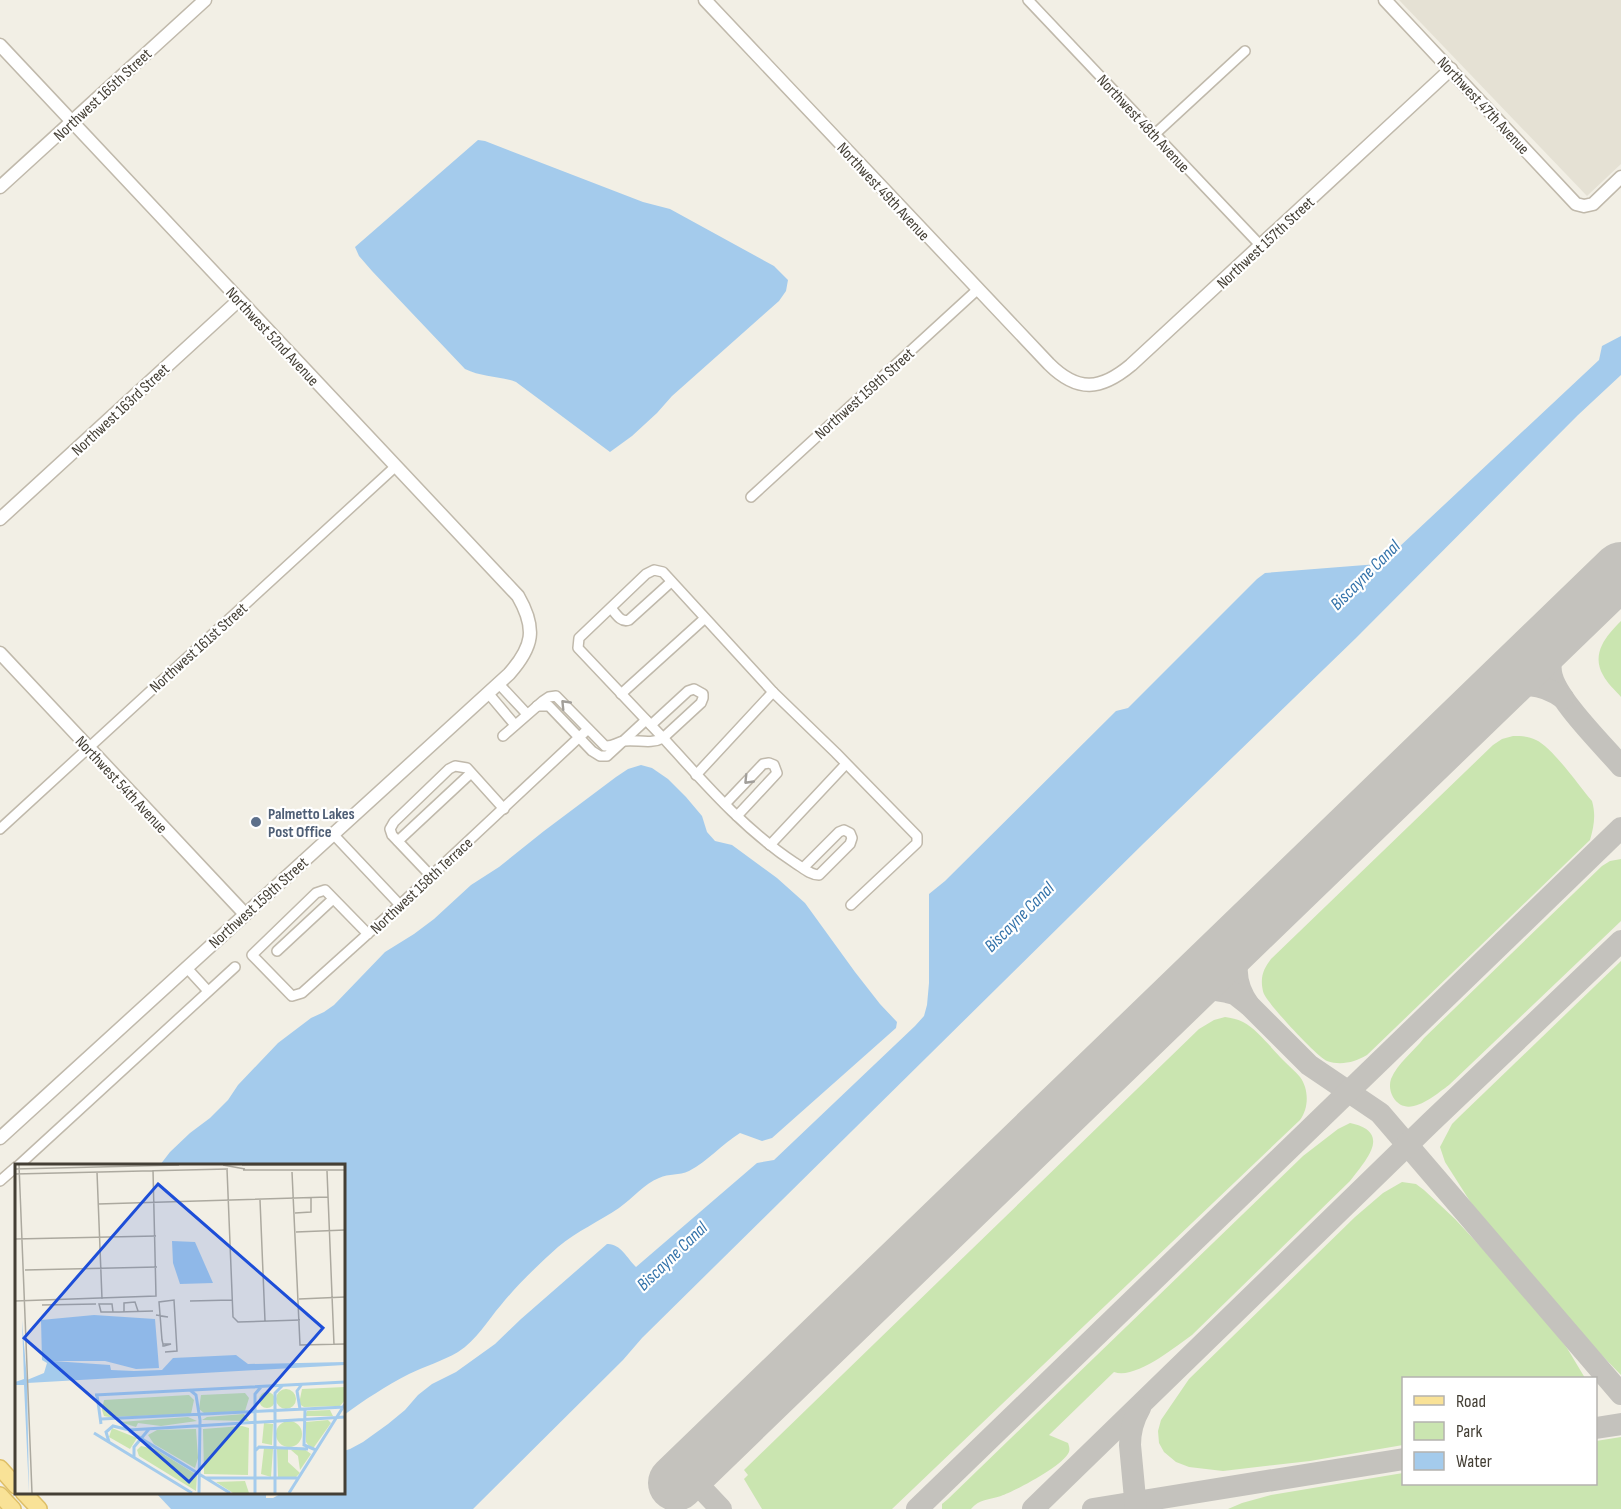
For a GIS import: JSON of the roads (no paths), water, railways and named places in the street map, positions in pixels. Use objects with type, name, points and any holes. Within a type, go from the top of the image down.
[{"type":"main road","points":[[0,1468],[15,1485]]},
{"type":"main road","points":[[25,1494],[39,1509]]},
{"type":"main road","points":[[0,1495],[14,1509]]},
{"type":"street","name":"Northwest 165th Street","points":[[0,187],[205,0]]},
{"type":"street","name":"Northwest 49th Avenue","points":[[705,0],[977,290],[1066,379]]},
{"type":"street","name":"Northwest 48th Avenue","points":[[1028,0],[1261,246]]},
{"type":"street","name":"Northwest 47th Avenue","points":[[1385,0],[1576,204],[1584,207],[1593,204],[1621,177]]},
{"type":"street","name":"Northwest 52nd Avenue","points":[[0,45],[518,596],[530,622],[530,634]]},
{"type":"street","points":[[1155,135],[1245,51]]},
{"type":"street","name":"Northwest 157th Street","points":[[1066,379],[1094,385],[1118,376],[1451,69]]},
{"type":"street","name":"Northwest 159th Street","points":[[751,497],[977,290]]},
{"type":"street","name":"Northwest 163rd Street","points":[[0,519],[239,300]]},
{"type":"street","name":"Northwest 161st Street","points":[[0,829],[396,466]]},
{"type":"street","points":[[803,868],[839,832],[844,830],[850,833],[852,838],[850,843],[819,875],[814,875],[803,868],[770,845],[737,816],[578,648],[579,638],[646,574],[654,570],[663,572],[773,692],[917,836],[917,843],[851,905]]},
{"type":"street","points":[[611,608],[622,621],[626,622],[671,582]]},
{"type":"street","points":[[621,694],[704,619]]},
{"type":"street","name":"Northwest 159th Street","points":[[0,1138],[488,693],[521,660],[528,647],[530,634]]},
{"type":"street","name":"Northwest 54th Avenue","points":[[0,653],[245,914]]},
{"type":"street","points":[[498,683],[527,714]]},
{"type":"street","points":[[503,736],[515,724],[537,706],[549,697],[558,697],[605,746],[610,747],[624,741],[657,741],[700,703],[703,694],[694,689],[688,691],[624,741],[607,756],[600,756],[592,751],[549,706],[537,706]]},
{"type":"street","points":[[696,775],[773,692]]},
{"type":"street","points":[[488,693],[515,724]]},
{"type":"street","name":"Northwest 158th Terrace","points":[[333,899],[325,890],[316,893],[252,955],[292,996],[302,993],[368,934],[588,729]]},
{"type":"street","points":[[725,804],[763,764],[774,765],[777,773],[737,816]]},
{"type":"street","points":[[770,845],[846,764]]},
{"type":"street","points":[[431,876],[392,835],[390,829],[449,769],[455,766],[466,768],[504,809]]},
{"type":"street","points":[[398,841],[471,773]]},
{"type":"street","points":[[333,834],[400,905]]},
{"type":"street","points":[[277,951],[333,899],[368,934]]},
{"type":"street","points":[[186,967],[208,991]]},
{"type":"street","name":"Northwest 159th Street","points":[[19,1164],[235,968]]},
{"type":"street","name":"Northwest 159th Street","points":[[0,1181],[15,1168]]},
{"type":"water","points":[[478,140],[643,202],[670,209],[774,266],[788,280],[786,291],[779,301],[672,396],[632,436],[610,452],[516,382],[477,374],[465,369],[372,271],[359,256],[355,247]]},
{"type":"water","name":"Biscayne Canal","points":[[1621,336],[1621,375],[642,1338],[623,1360],[473,1509],[171,1509],[157,1494],[266,1494],[266,1498],[273,1498],[280,1494],[345,1494],[345,1451],[363,1442],[388,1424],[432,1384],[456,1372],[495,1344],[607,1244],[620,1248],[636,1267],[757,1163],[774,1160],[924,1016],[929,983],[929,894],[945,881],[1116,711],[1128,708],[1257,579],[1265,573],[1378,564],[1398,548],[1599,360],[1602,346]]},
{"type":"water","points":[[641,765],[652,768],[668,779],[702,816],[707,832],[715,841],[732,845],[777,878],[805,903],[855,972],[897,1022],[896,1028],[772,1138],[762,1141],[740,1133],[689,1171],[663,1176],[648,1184],[619,1208],[558,1247],[514,1290],[465,1347],[375,1393],[345,1414],[345,1164],[161,1164],[170,1152],[228,1100],[238,1085],[278,1043],[311,1018],[334,1005],[385,952],[434,919],[471,885],[499,867],[628,769]]},
{"type":"place","name":"Palmetto Lakes Post Office","points":[[256,822]]}]
